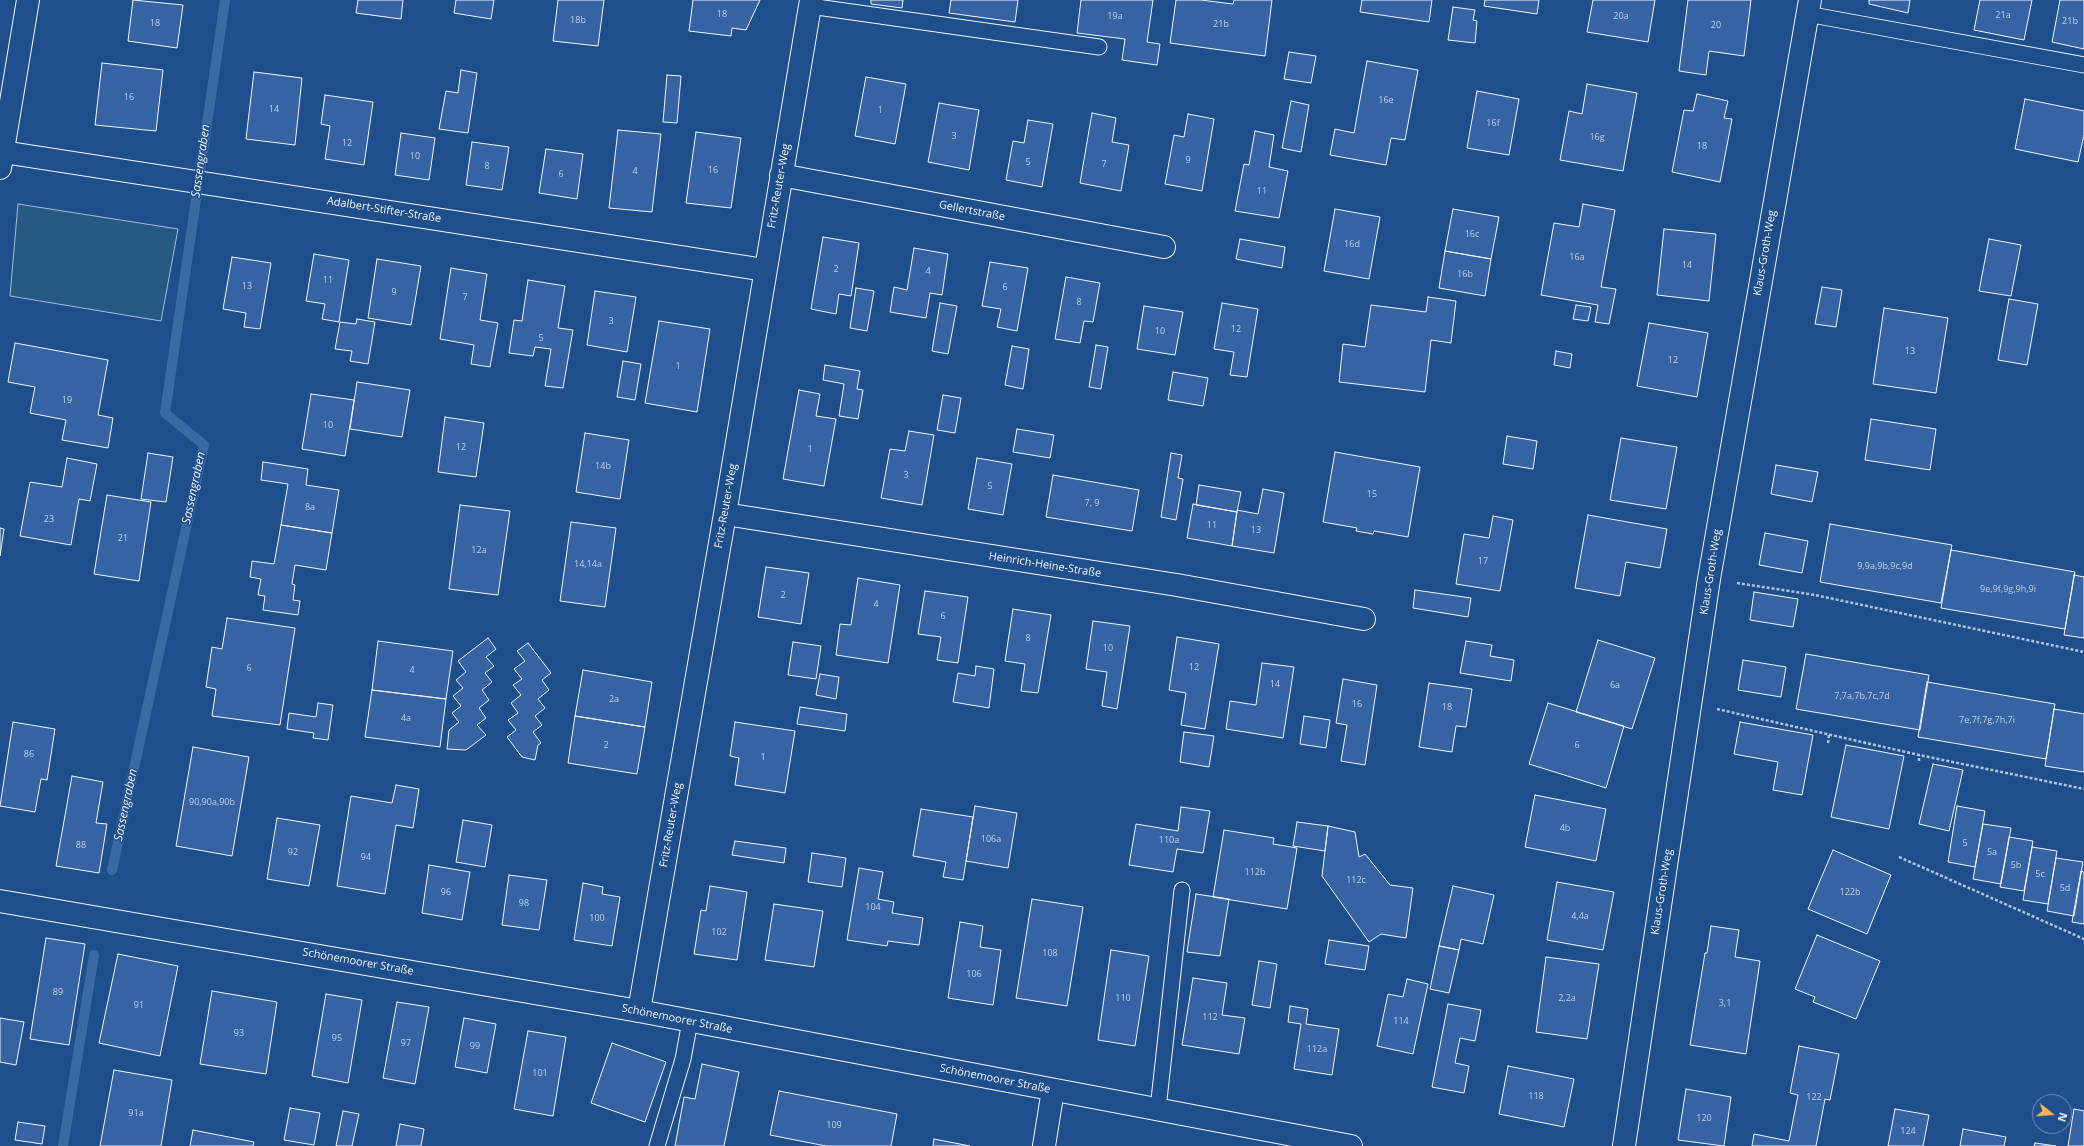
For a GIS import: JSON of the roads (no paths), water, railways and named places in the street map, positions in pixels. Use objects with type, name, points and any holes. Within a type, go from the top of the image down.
[{"type":"street","name":"Adalbert-Stifter-Straße","points":[[28,0],[1,160],[173,177],[765,270]]},
{"type":"street","name":"Fritz-Reuter-Weg","points":[[639,1011],[811,3]]},
{"type":"street","name":"Klaus-Groth-Weg","points":[[1624,1146],[1710,579],[1809,7]]},
{"type":"street","name":"Gellertstraße","points":[[781,175],[1164,247]]},
{"type":"street","name":"Heinrich-Heine-Straße","points":[[725,514],[1169,584],[1364,619]]},
{"type":"street","name":"Schönemoorer Straße","points":[[0,902],[639,1011],[1351,1146]]},
{"type":"street","points":[[1044,1146],[1053,1090]]},
{"type":"lane","points":[[811,3],[1098,47]]},
{"type":"lane","points":[[1809,7],[2084,65]]},
{"type":"lane","points":[[1158,1109],[1182,890]]},
{"type":"lane","points":[[657,1146],[683,1059],[690,1021]]},
{"type":"waterway","name":"Sassengraben","points":[[112,870],[204,445],[165,413],[225,0]]},
{"type":"waterway","name":"Sassengraben","points":[[63,1146],[94,955]]}]
